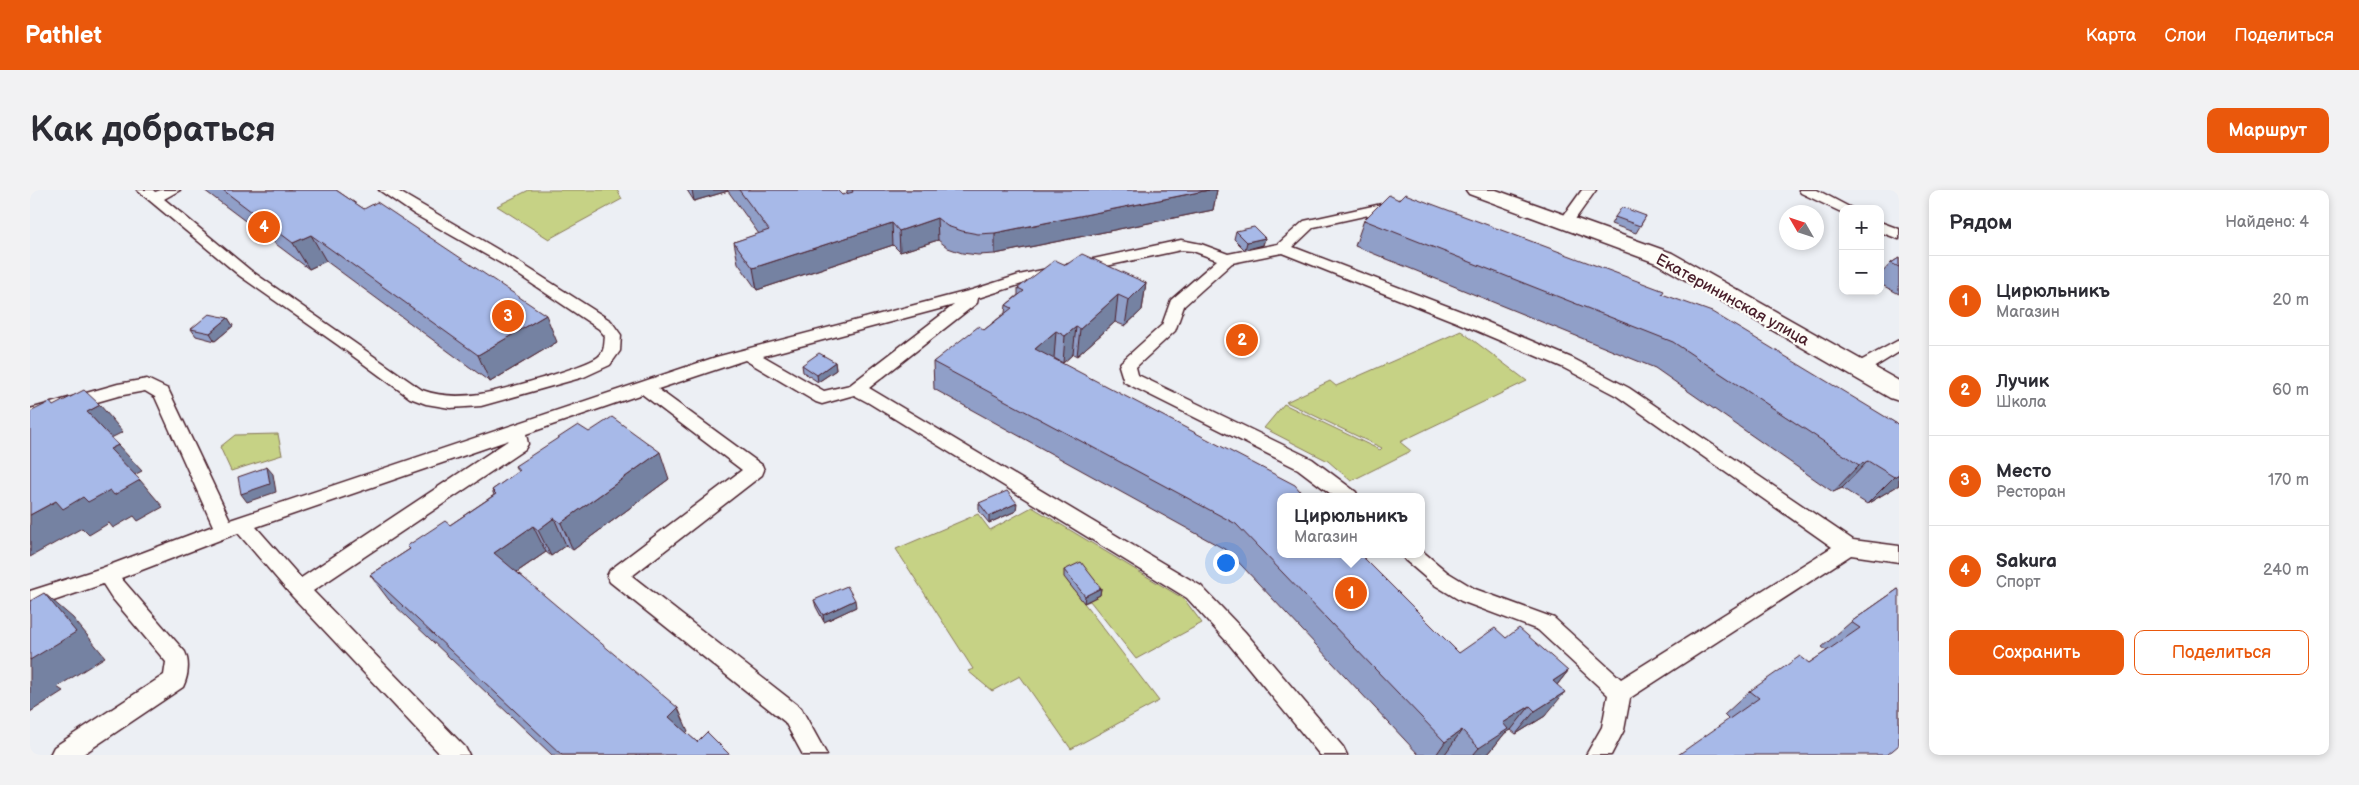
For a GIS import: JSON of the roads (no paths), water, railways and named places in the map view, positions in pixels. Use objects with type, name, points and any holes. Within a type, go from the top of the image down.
[{"type":"street","name":"Екатерининская улица","points":[[1476,190],[1664,258],[1899,392]]},
{"type":"lane","points":[[149,194],[173,190]]},
{"type":"lane","points":[[149,194],[245,273],[344,341],[416,394],[432,400],[450,402],[481,400],[526,388],[578,373],[604,361],[612,351],[613,335],[605,325],[509,262],[386,190]]},
{"type":"lane","points":[[1566,222],[1589,190]]},
{"type":"lane","points":[[1806,190],[1839,206]]},
{"type":"lane","points":[[1343,493],[1305,464],[1130,378],[1127,366],[1169,327],[1177,304],[1227,259],[1283,248],[1309,224],[1386,207],[1420,204]]},
{"type":"lane","points":[[1884,228],[1899,236]]},
{"type":"lane","points":[[30,600],[108,574],[233,527],[722,361],[978,293],[1020,280],[1181,245],[1196,247],[1227,259]]},
{"type":"lane","points":[[1283,248],[1471,322],[1568,364],[1624,392],[1848,547],[1899,554]]},
{"type":"lane","points":[[749,355],[822,398],[856,389],[978,293]]},
{"type":"lane","points":[[1859,369],[1899,345]]},
{"type":"lane","points":[[30,415],[118,390],[147,385],[162,393],[233,527],[299,590],[457,755]]},
{"type":"lane","points":[[644,387],[755,470],[617,576],[793,715],[816,755]]},
{"type":"lane","points":[[856,389],[1194,592],[1237,638],[1335,755]]},
{"type":"lane","points":[[299,590],[519,444],[516,431]]},
{"type":"lane","points":[[1598,755],[1613,730],[1620,692],[1848,547]]},
{"type":"lane","points":[[1417,558],[1440,578],[1468,595],[1546,624],[1620,692]]},
{"type":"lane","points":[[62,755],[175,680],[177,659],[119,592],[108,574]]},
{"type":"place","name":"Sakura","points":[[264,227]]},
{"type":"place","name":"Место","points":[[508,316]]},
{"type":"place","name":"Лучик","points":[[1242,340]]},
{"type":"place","name":"Цирюльникъ","points":[[1351,593]]}]
